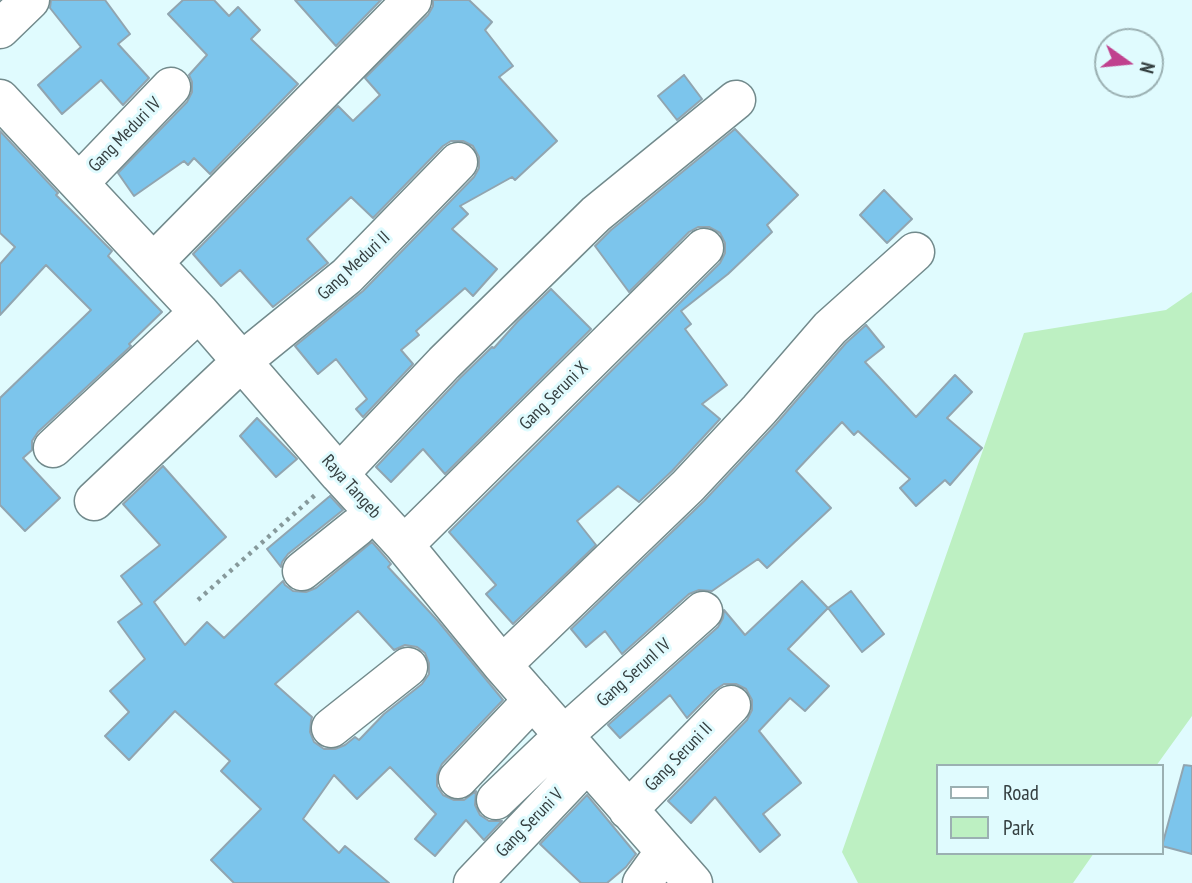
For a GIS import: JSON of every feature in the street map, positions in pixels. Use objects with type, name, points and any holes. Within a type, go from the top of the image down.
[{"type":"street","points":[[0,29],[30,0]]},
{"type":"street","points":[[153,263],[412,0]]},
{"type":"street","name":"Gang Meduri IV","points":[[79,183],[171,87]]},
{"type":"street","name":"Raya Tangeb","points":[[0,99],[199,312],[404,545],[533,701],[693,883]]},
{"type":"street","points":[[339,474],[444,363],[596,214],[736,100]]},
{"type":"street","name":"Gang Meduri II","points":[[94,501],[241,362],[347,276],[458,162]]},
{"type":"street","name":"Gang Seruni X","points":[[404,545],[704,247]]},
{"type":"street","points":[[502,664],[688,486],[830,328],[915,253]]},
{"type":"street","points":[[53,449],[199,312]]},
{"type":"street","points":[[302,570],[356,527]]},
{"type":"street","name":"Gang SerunI IV","points":[[575,749],[703,611]]},
{"type":"street","points":[[331,728],[408,667]]},
{"type":"street","points":[[458,779],[533,701]]},
{"type":"street","name":"Gang Seruni II","points":[[628,810],[731,705]]},
{"type":"street","points":[[496,800],[575,749]]},
{"type":"street","name":"Gang Seruni V","points":[[473,883],[575,749]]},
{"type":"street","points":[[642,883],[665,851]]},
{"type":"path","points":[[198,600],[339,474]]},
{"type":"green space","points":[[1192,292],[1192,716],[1157,764],[936,764],[936,855],[1093,855],[1073,883],[858,883],[842,852],[1024,333],[1166,310]]},
{"type":"building","points":[[51,0],[105,0],[130,34],[118,44],[149,78],[123,105],[101,80],[62,114],[38,85],[81,47],[50,8]]},
{"type":"building","points":[[183,0],[214,0],[229,16],[238,7],[260,30],[251,39],[298,84],[210,174],[194,158],[188,165],[184,161],[134,196],[118,173],[187,102],[192,92],[189,75],[207,55],[168,14]]},
{"type":"building","points":[[295,0],[381,0],[336,46]]},
{"type":"building","points":[[433,0],[469,0],[492,22],[485,30],[513,66],[499,77],[557,141],[515,180],[512,177],[460,206],[468,214],[452,229],[497,269],[473,296],[465,288],[416,331],[419,335],[401,350],[413,364],[363,417],[356,409],[367,399],[336,359],[318,374],[295,346],[363,291],[474,177],[479,168],[479,157],[473,146],[463,141],[451,141],[443,146],[373,218],[351,197],[307,239],[328,263],[273,307],[240,270],[221,286],[193,254],[338,106],[353,121],[380,95],[365,78],[428,15]]},
{"type":"building","points":[[684,75],[702,99],[677,120],[658,96]]},
{"type":"building","points":[[735,129],[798,195],[767,225],[772,232],[728,274],[681,311],[691,324],[685,329],[727,385],[702,404],[720,419],[639,502],[618,486],[577,521],[596,545],[513,624],[486,594],[496,585],[449,532],[720,263],[725,253],[725,243],[720,233],[709,227],[698,227],[689,232],[629,292],[595,246]]},
{"type":"building","points":[[0,131],[58,193],[56,195],[112,251],[108,256],[162,312],[129,344],[131,346],[38,432],[32,441],[32,450],[23,458],[60,498],[25,531],[0,505],[0,398],[91,310],[46,265],[0,315],[0,264],[15,247],[0,233]]},
{"type":"building","points":[[884,190],[912,219],[887,243],[860,215]]},
{"type":"building","points":[[551,289],[591,329],[445,474],[423,449],[391,482],[376,467],[460,378],[494,348]]},
{"type":"building","points":[[866,325],[884,347],[865,362],[916,417],[955,375],[972,392],[947,418],[982,448],[950,485],[945,480],[916,506],[900,488],[910,479],[858,431],[854,435],[842,422],[796,471],[831,508],[767,568],[758,559],[712,591],[699,590],[689,594],[622,654],[605,631],[586,647],[571,629],[704,501],[846,343]]},
{"type":"building","points":[[257,418],[297,459],[276,477],[240,436]]},
{"type":"building","points":[[163,466],[226,537],[154,602],[185,645],[207,622],[224,638],[283,581],[293,591],[306,592],[316,588],[372,542],[391,564],[388,567],[438,621],[503,700],[442,764],[437,775],[437,786],[443,795],[454,800],[464,800],[476,791],[475,805],[480,815],[489,821],[502,821],[484,840],[466,820],[435,856],[415,839],[436,814],[390,767],[357,799],[334,775],[303,819],[339,853],[345,846],[389,883],[234,883],[211,860],[261,809],[221,771],[230,761],[175,711],[129,760],[105,736],[129,712],[110,691],[145,659],[118,622],[142,604],[121,576],[160,545],[123,504]],"holes":[[[358,611],[394,650],[405,645],[417,647],[425,653],[429,674],[422,684],[384,714],[359,740],[355,737],[335,749],[324,749],[314,742],[310,732],[312,717],[275,684]]]},
{"type":"building","points":[[330,496],[343,510],[288,554],[281,567],[267,549]]},
{"type":"building","points":[[802,581],[828,608],[788,649],[829,686],[805,711],[790,698],[759,731],[801,783],[763,814],[780,835],[760,852],[715,797],[691,823],[668,801],[747,720],[752,710],[752,700],[746,689],[736,684],[724,684],[687,718],[670,695],[620,738],[608,725],[718,627],[724,610],[745,635]]},
{"type":"building","points":[[851,591],[884,634],[862,652],[828,608]]},
{"type":"building","points":[[1184,765],[1192,766],[1192,854],[1164,847]]},
{"type":"building","points":[[587,795],[636,854],[626,867],[607,883],[581,883],[540,844]]}]
